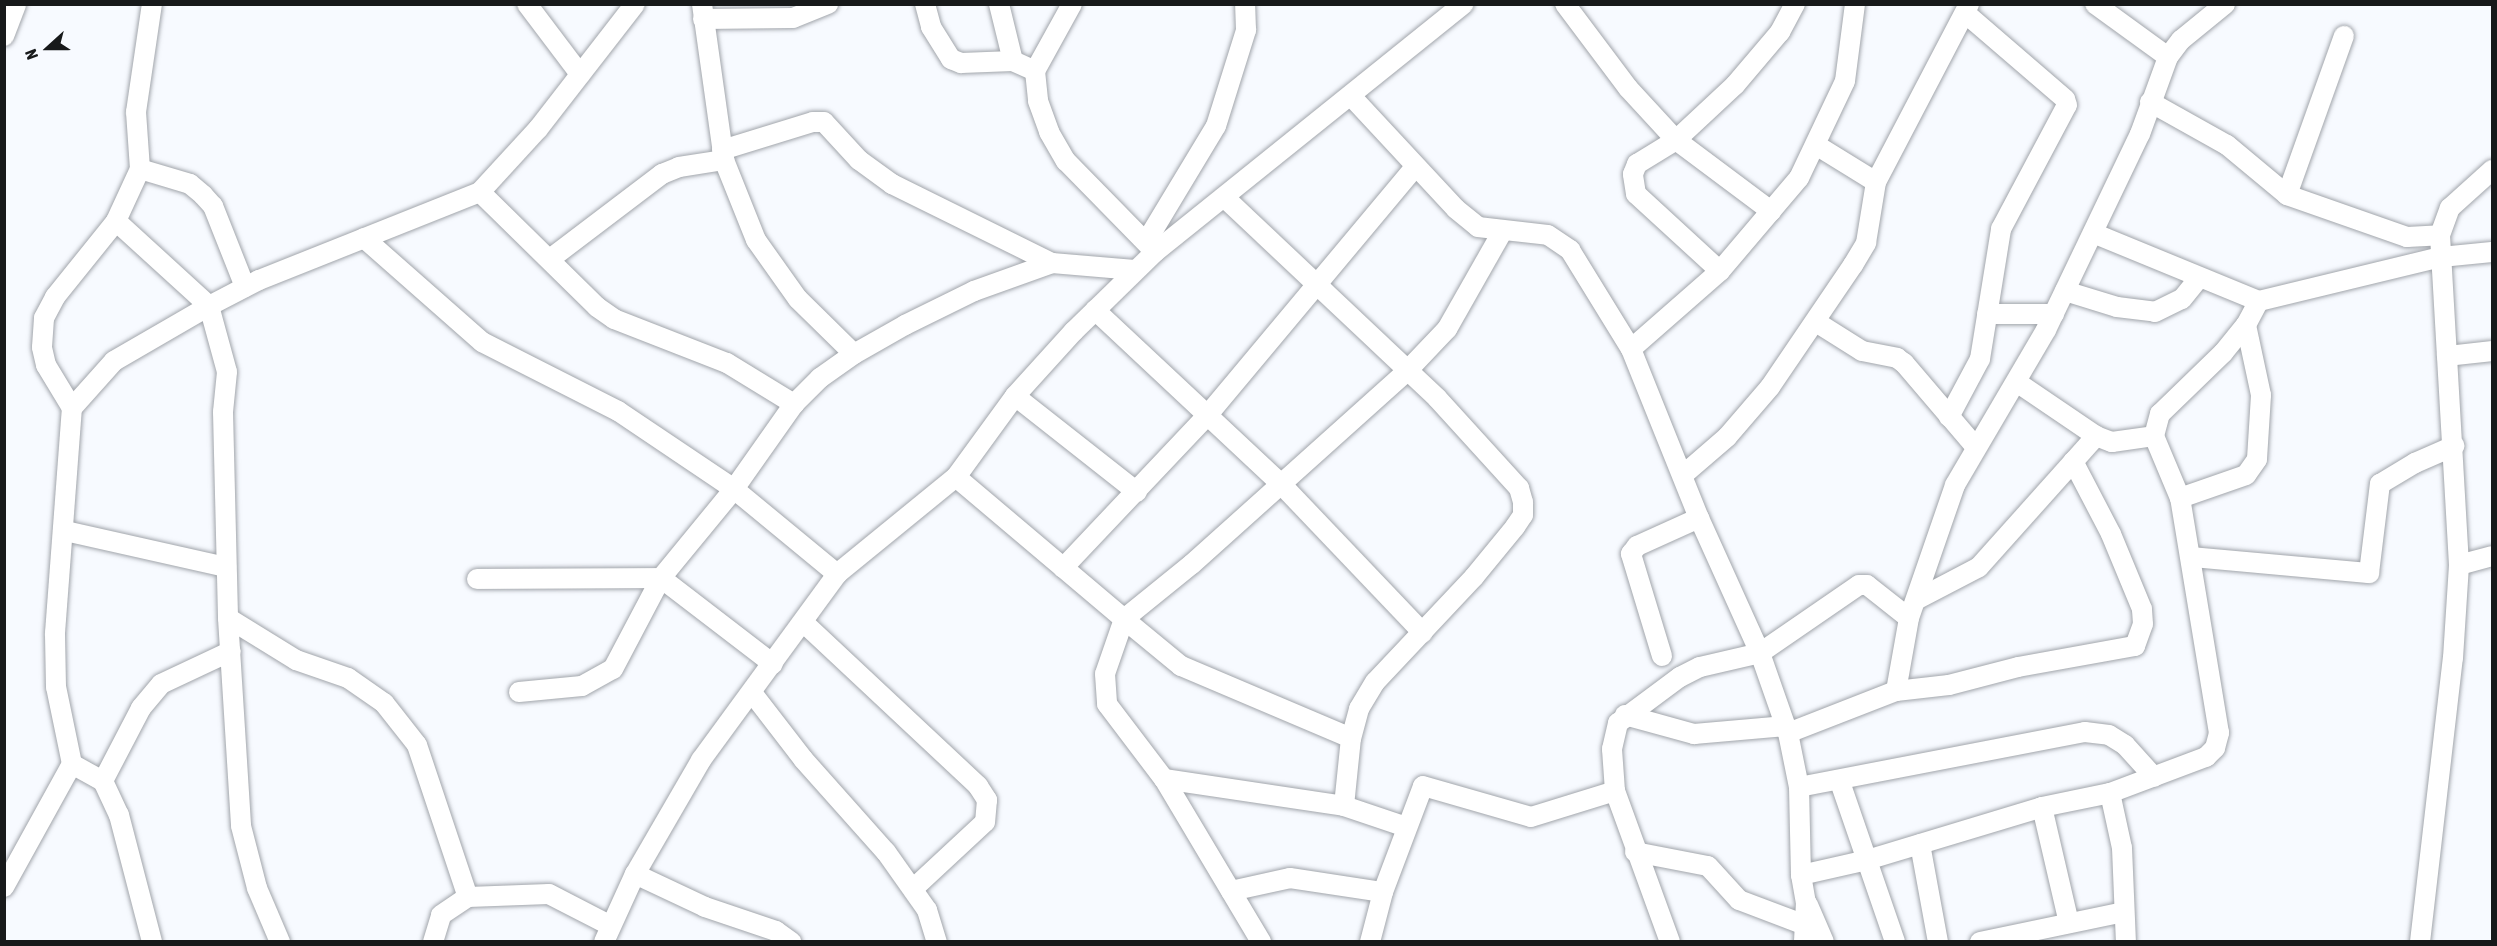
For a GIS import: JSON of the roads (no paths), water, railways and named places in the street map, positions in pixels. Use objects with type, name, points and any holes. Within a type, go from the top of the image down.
[{"type":"street","points":[[4,36],[16,4]]},
{"type":"street","points":[[4,887],[72,764],[56,687],[55,633],[65,531],[72,408],[46,365],[42,348],[44,318],[55,297],[116,221],[140,169],[136,112],[152,4]]},
{"type":"street","points":[[527,4],[580,74]]},
{"type":"street","points":[[828,4],[793,18],[703,12],[723,155],[756,240],[798,299],[854,354]]},
{"type":"street","points":[[925,4],[931,27],[951,59],[961,63],[1013,61],[1035,71]]},
{"type":"street","points":[[999,4],[1013,61]]},
{"type":"street","points":[[1072,4],[1035,71],[1038,101],[1049,132],[1066,161],[1151,247]]},
{"type":"street","points":[[438,939],[441,915],[468,897],[549,894],[606,933],[635,874],[701,760],[753,694],[837,574],[956,477],[1015,396],[1135,270],[1151,247],[1216,126],[1246,30],[1245,4]]},
{"type":"street","points":[[1151,247],[1225,198],[1464,4]]},
{"type":"street","points":[[1565,4],[1628,88],[1676,140],[1771,211]]},
{"type":"street","points":[[1720,271],[1636,194],[1632,184],[1637,164],[1676,140],[1758,61],[1795,4]]},
{"type":"street","points":[[1631,349],[1720,271],[1799,178],[1845,81],[1855,4]]},
{"type":"street","points":[[2095,4],[2168,57]]},
{"type":"street","points":[[1896,691],[1912,609],[1955,485],[1975,446],[2018,383],[2054,314],[2140,134],[2168,57],[2181,40],[2225,4]]},
{"type":"street","points":[[72,408],[114,361],[209,306],[245,287],[480,192],[538,129],[627,8]]},
{"type":"street","points":[[1683,475],[1747,416],[1816,322],[1866,243],[1876,182],[1967,9],[2065,99],[2067,105],[2001,229],[1980,359],[1949,417]]},
{"type":"street","points":[[2287,195],[2344,36]]},
{"type":"street","points":[[1351,96],[1415,167],[1478,227],[1502,232],[1527,230],[1548,235],[1570,250],[1631,349],[1699,518],[1760,653],[1787,729],[1799,788],[1801,875],[1806,902],[1805,933],[1739,900],[1708,866],[1635,852]]},
{"type":"street","points":[[2150,102],[2227,145],[2287,195],[2407,237],[2440,235]]},
{"type":"street","points":[[550,260],[662,174],[723,155],[813,122],[824,122],[859,160],[892,184],[1052,263],[1135,270]]},
{"type":"street","points":[[1816,145],[1876,182]]},
{"type":"street","points":[[1063,568],[1206,417],[1415,167]]},
{"type":"street","points":[[140,169],[190,184],[213,206],[245,287]]},
{"type":"street","points":[[2420,942],[2453,658],[2459,565],[2454,446],[2440,235],[2450,208],[2493,170]]},
{"type":"street","points":[[480,192],[614,319],[727,363],[794,404]]},
{"type":"street","points":[[1225,198],[1408,370],[1519,488],[1524,502],[1523,515],[1515,527],[1423,633],[1375,682],[1359,709],[1351,738],[1344,806]]},
{"type":"street","points":[[116,221],[209,306],[227,372],[223,412],[226,567],[241,826],[257,888],[280,942]]},
{"type":"street","points":[[1261,942],[1164,779],[1107,704],[1105,675],[1124,619],[1282,485],[1408,370],[1447,329],[1502,232]]},
{"type":"street","points":[[2092,233],[2198,279],[2259,301],[2441,256],[2493,252]]},
{"type":"street","points":[[364,238],[482,342],[618,411],[734,489],[837,574]]},
{"type":"street","points":[[519,692],[582,686],[613,669],[661,578],[734,489],[794,404],[854,354],[974,291],[1052,263]]},
{"type":"street","points":[[2065,291],[2117,307],[2155,312],[2182,299],[2198,279]]},
{"type":"street","points":[[1801,875],[1867,860],[2042,807],[2110,793],[2206,757],[2215,748],[2219,733],[2192,557],[2180,498],[2154,435],[2160,414],[2204,374],[2246,325],[2259,301]]},
{"type":"street","points":[[1095,310],[1206,417],[1282,485],[1423,633]]},
{"type":"street","points":[[1987,314],[2054,314]]},
{"type":"street","points":[[1816,322],[1862,351],[1897,358],[1904,363],[1975,446]]},
{"type":"street","points":[[2180,498],[2246,475],[2257,459],[2261,395],[2246,325]]},
{"type":"street","points":[[2447,356],[2493,351]]},
{"type":"street","points":[[2018,383],[2096,436],[2112,442],[2154,435]]},
{"type":"street","points":[[1015,396],[1137,492]]},
{"type":"street","points":[[1912,609],[1979,567],[2096,436]]},
{"type":"street","points":[[2192,557],[2369,573],[2380,484],[2415,463],[2454,446]]},
{"type":"street","points":[[1625,715],[1694,734],[1787,729],[1896,691],[1949,685],[2018,667],[2135,646],[2143,624],[2142,609],[2111,534],[2073,460]]},
{"type":"street","points":[[956,477],[1182,666],[1351,738]]},
{"type":"street","points":[[1662,656],[1631,554],[1637,546],[1699,518]]},
{"type":"street","points":[[65,531],[226,567]]},
{"type":"street","points":[[2459,565],[2493,556]]},
{"type":"street","points":[[477,579],[661,578],[773,664]]},
{"type":"street","points":[[1670,942],[1635,852],[1615,791],[1612,749],[1618,723],[1625,715],[1700,667],[1760,653],[1859,585],[1867,585],[1912,609]]},
{"type":"street","points":[[228,618],[296,660],[348,678],[384,703],[417,745],[468,897]]},
{"type":"street","points":[[803,622],[978,786],[987,800],[985,822],[913,889]]},
{"type":"street","points":[[103,781],[141,708],[161,684],[231,651]]},
{"type":"street","points":[[753,694],[913,889],[927,910],[937,942]]},
{"type":"street","points":[[1799,788],[1840,782],[2085,732],[2109,735],[2125,745],[2154,777]]},
{"type":"street","points":[[72,764],[103,781],[127,838],[152,942]]},
{"type":"street","points":[[1164,779],[1344,806],[1406,827]]},
{"type":"street","points":[[1840,782],[1895,942]]},
{"type":"street","points":[[1370,942],[1383,892],[1423,786],[1530,817],[1615,791]]},
{"type":"street","points":[[2110,793],[2122,848],[2126,942]]},
{"type":"street","points":[[2042,807],[2069,923]]},
{"type":"street","points":[[1920,844],[1938,942]]},
{"type":"street","points":[[635,874],[705,907],[776,931],[791,942]]},
{"type":"street","points":[[1231,891],[1290,878],[1383,892]]},
{"type":"street","points":[[1806,902],[1824,942]]},
{"type":"street","points":[[1980,942],[2124,912]]}]
